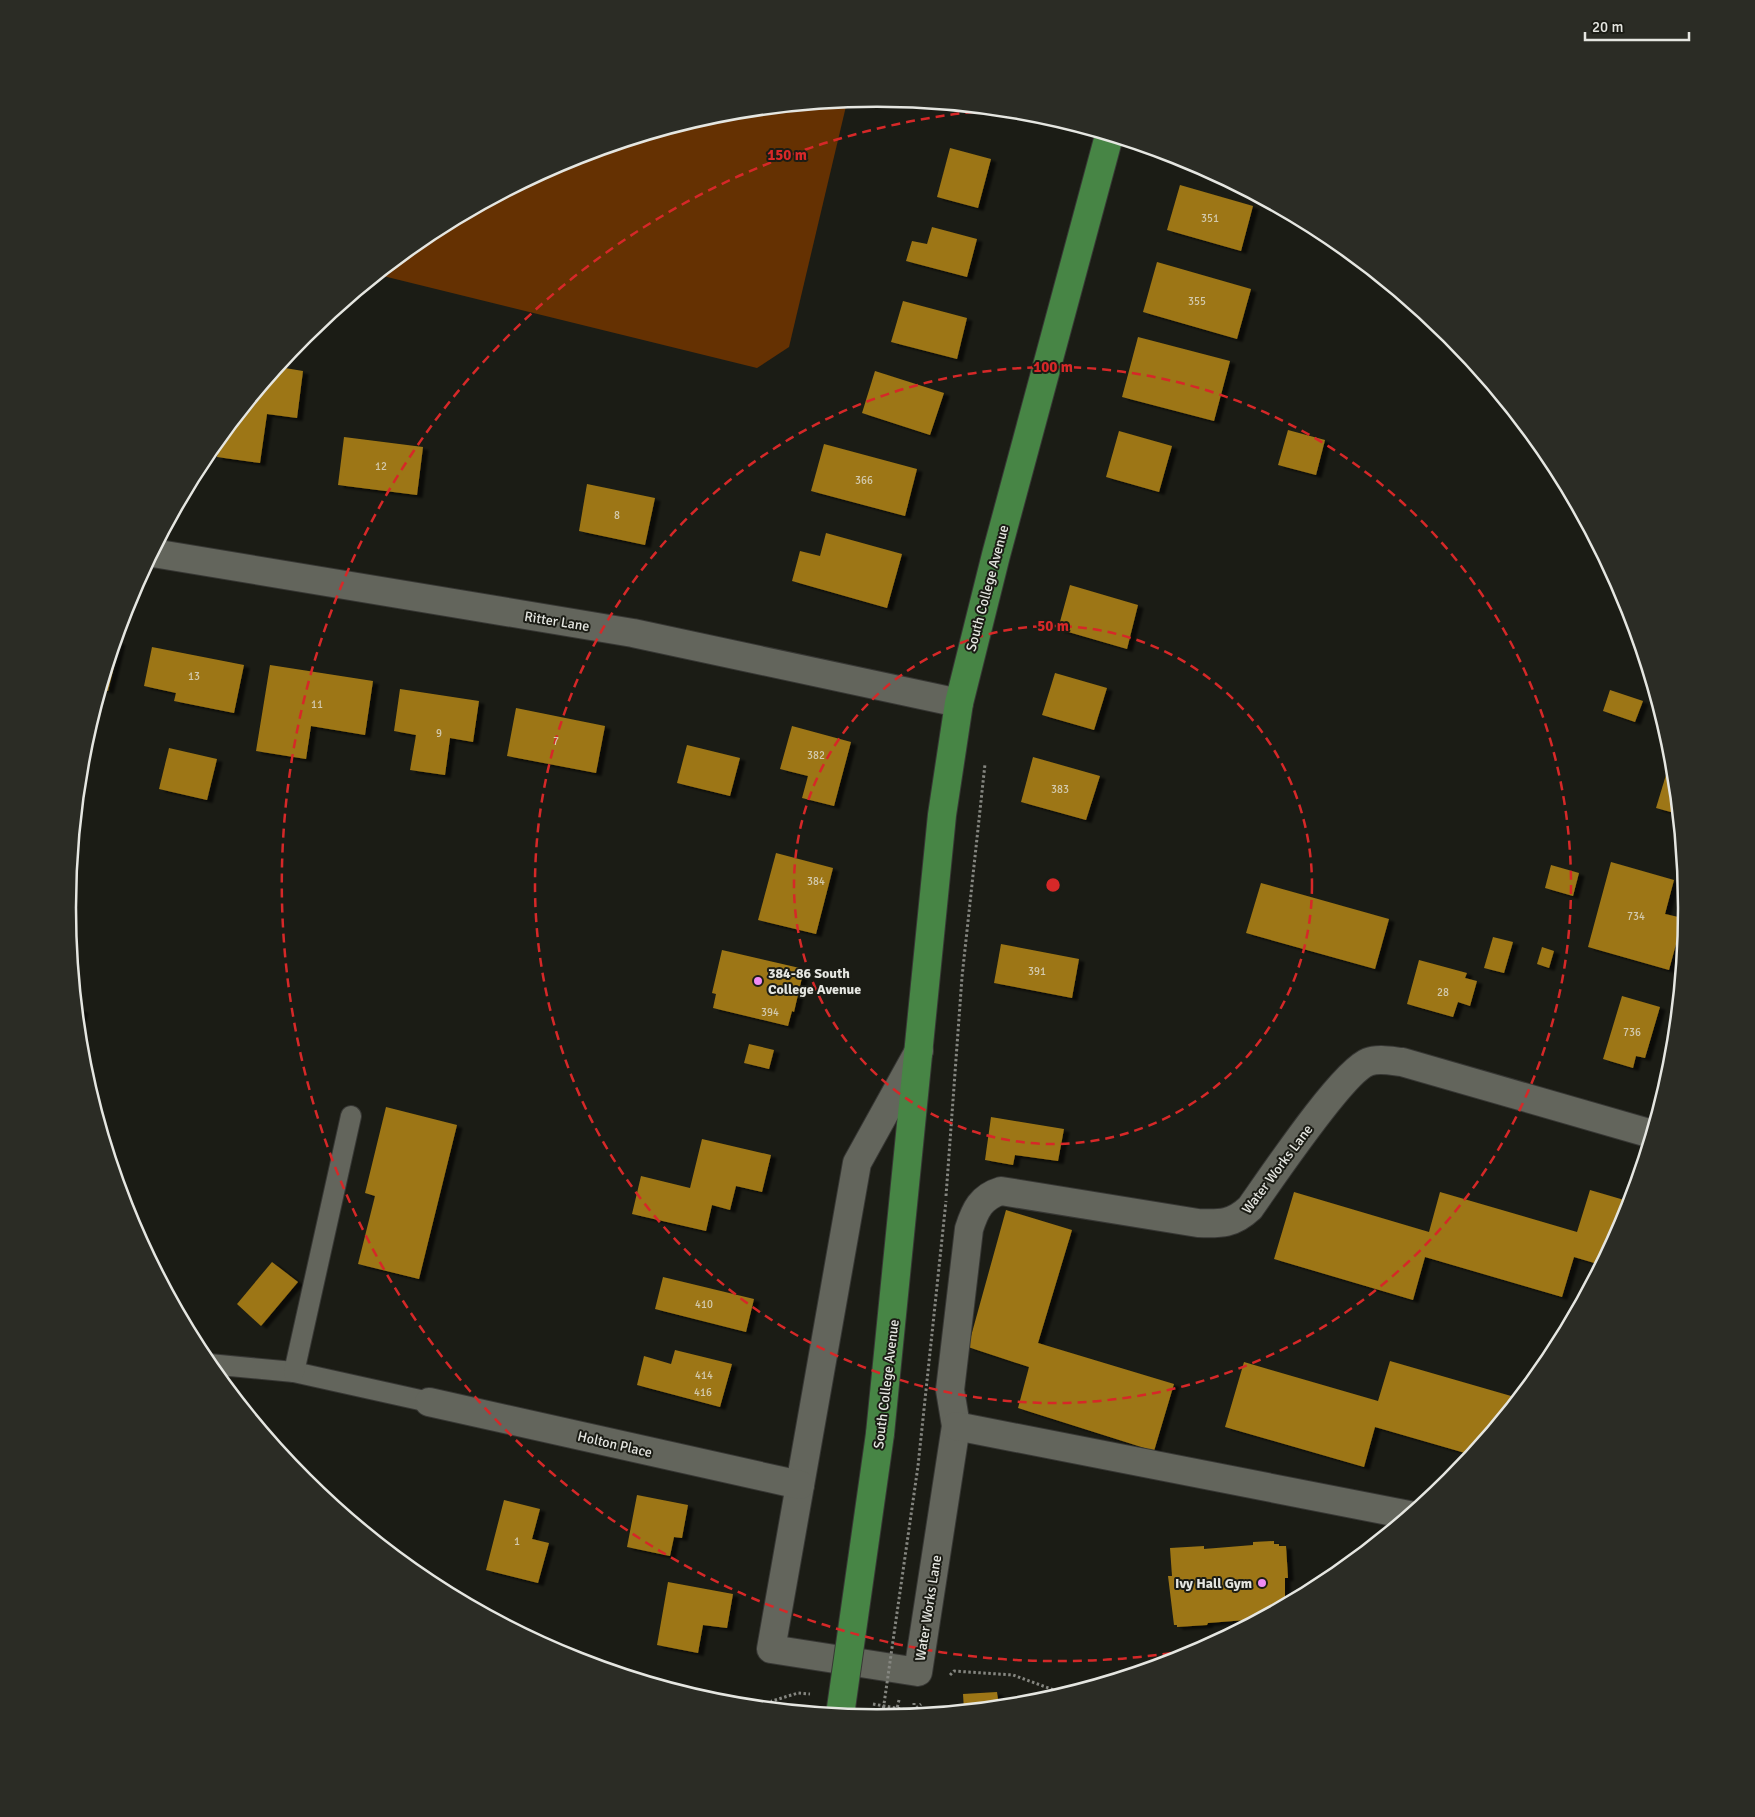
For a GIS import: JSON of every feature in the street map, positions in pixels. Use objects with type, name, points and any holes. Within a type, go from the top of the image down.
[{"type":"main road","name":"South College Avenue","points":[[841,1709],[880,1434],[942,815],[959,703],[996,555],[1107,142]]},
{"type":"street","name":"Ritter Lane","points":[[159,555],[633,633],[959,703]]},
{"type":"street","name":"South College Avenue","points":[[771,1649],[857,1163],[919,1051]]},
{"type":"street","name":"Water Works Lane","points":[[771,1649],[918,1672],[956,1426],[950,1390],[969,1229],[974,1214],[989,1194],[1001,1191],[1198,1223],[1218,1224],[1238,1219],[1250,1208],[1309,1126],[1337,1092],[1360,1066],[1370,1061],[1402,1062],[1646,1132]]},
{"type":"street","name":"Holton Place","points":[[429,1402],[800,1486]]},
{"type":"street","points":[[956,1426],[1403,1514]]},
{"type":"lane","points":[[294,1372],[351,1116]]},
{"type":"lane","points":[[219,1365],[294,1372],[429,1402]]},
{"type":"path","points":[[883,1710],[918,1466],[946,1201],[962,977],[986,755]]},
{"type":"shaded area","points":[[846,108],[789,347],[757,368],[386,277],[432,242],[523,190],[571,168],[620,150],[670,135],[721,123],[773,114]]},
{"type":"building","points":[[950,148],[991,159],[978,208],[937,197]]},
{"type":"building","points":[[1180,185],[1253,206],[1241,251],[1167,230]]},
{"type":"building","points":[[932,227],[977,239],[967,277],[906,261],[912,241],[927,244]]},
{"type":"building","points":[[1157,262],[1251,289],[1237,339],[1143,312]]},
{"type":"building","points":[[903,301],[967,318],[957,359],[891,342]]},
{"type":"building","points":[[1138,337],[1230,361],[1214,421],[1122,397]]},
{"type":"building","points":[[286,368],[303,371],[297,418],[267,414],[260,463],[217,457],[242,421]]},
{"type":"building","points":[[875,371],[944,393],[930,435],[862,413]]},
{"type":"building","points":[[1288,430],[1325,440],[1316,475],[1278,465]]},
{"type":"building","points":[[1119,431],[1172,446],[1159,492],[1106,477]]},
{"type":"building","points":[[344,437],[423,447],[417,495],[338,485]]},
{"type":"building","points":[[824,444],[917,469],[905,516],[811,491]]},
{"type":"building","points":[[587,484],[655,498],[645,545],[579,531]]},
{"type":"building","points":[[826,533],[902,554],[887,608],[792,581],[800,551],[820,556]]},
{"type":"building","points":[[1070,585],[1138,605],[1127,649],[1058,629]]},
{"type":"building","points":[[152,647],[244,665],[234,713],[174,701],[176,693],[144,686]]},
{"type":"building","points":[[270,665],[373,681],[365,735],[311,726],[306,759],[256,751]]},
{"type":"building","points":[[1055,673],[1107,688],[1094,730],[1042,715]]},
{"type":"building","points":[[400,689],[479,701],[473,742],[450,738],[445,775],[410,770],[416,735],[394,731]]},
{"type":"building","points":[[1610,690],[1643,701],[1635,722],[1603,711]]},
{"type":"building","points":[[516,708],[605,726],[596,773],[507,756]]},
{"type":"building","points":[[792,726],[851,742],[834,806],[802,798],[808,776],[780,769]]},
{"type":"building","points":[[687,745],[740,758],[730,796],[677,783]]},
{"type":"building","points":[[169,748],[217,759],[207,800],[159,789]]},
{"type":"building","points":[[1033,757],[1100,776],[1086,820],[1021,802]]},
{"type":"building","points":[[1667,773],[1673,813],[1656,808]]},
{"type":"building","points":[[776,853],[833,868],[816,934],[758,920]]},
{"type":"building","points":[[1611,862],[1674,880],[1665,914],[1679,917],[1678,937],[1669,970],[1588,947]]},
{"type":"building","points":[[1551,865],[1579,873],[1573,896],[1545,888]]},
{"type":"building","points":[[1261,883],[1389,919],[1375,969],[1246,933]]},
{"type":"building","points":[[1493,937],[1513,942],[1504,973],[1484,968]]},
{"type":"building","points":[[1001,944],[1079,959],[1072,998],[994,983]]},
{"type":"building","points":[[1542,947],[1554,951],[1549,968],[1537,964]]},
{"type":"building","name":"384-86 South College Avenue","points":[[722,950],[804,969],[794,1012],[792,1011],[788,1026],[713,1008],[716,994],[712,993]]},
{"type":"building","points":[[1419,960],[1467,973],[1465,978],[1477,981],[1470,1006],[1458,1002],[1453,1017],[1407,1004]]},
{"type":"building","points":[[1622,996],[1660,1007],[1645,1058],[1636,1056],[1633,1068],[1603,1059]]},
{"type":"building","points":[[749,1044],[774,1050],[769,1069],[744,1063]]},
{"type":"building","points":[[386,1107],[457,1125],[419,1279],[358,1264],[375,1196],[365,1193]]},
{"type":"building","points":[[991,1117],[1064,1129],[1058,1161],[1015,1155],[1013,1165],[985,1160]]},
{"type":"building","points":[[702,1139],[771,1155],[762,1192],[736,1186],[730,1210],[712,1205],[706,1231],[632,1214],[641,1176],[690,1188]]},
{"type":"building","points":[[1590,1190],[1624,1200],[1596,1263],[1574,1257],[1562,1297],[1425,1257],[1413,1300],[1274,1259],[1294,1192],[1429,1232],[1440,1192],[1577,1232]]},
{"type":"building","points":[[1006,1210],[1072,1230],[1038,1343],[1174,1384],[1154,1451],[1018,1408],[1029,1367],[968,1347]]},
{"type":"building","points":[[272,1262],[298,1282],[261,1326],[237,1304]]},
{"type":"building","points":[[663,1277],[754,1299],[746,1332],[655,1309]]},
{"type":"building","points":[[675,1350],[732,1364],[720,1407],[637,1385],[644,1356],[671,1364]]},
{"type":"building","points":[[1390,1361],[1513,1396],[1465,1453],[1375,1427],[1364,1467],[1225,1427],[1244,1362],[1378,1401]]},
{"type":"building","points":[[637,1495],[688,1505],[682,1538],[674,1537],[670,1556],[627,1547]]},
{"type":"building","points":[[504,1500],[540,1509],[532,1539],[549,1543],[538,1583],[486,1570]]},
{"type":"building","points":[[1274,1541],[1274,1544],[1286,1546],[1288,1578],[1285,1578],[1285,1598],[1245,1620],[1208,1623],[1207,1625],[1177,1627],[1177,1625],[1174,1625],[1168,1576],[1172,1576],[1170,1548],[1204,1546],[1204,1549],[1253,1545],[1253,1542]]},
{"type":"building","points":[[668,1582],[733,1594],[727,1628],[703,1625],[698,1653],[657,1645]]},
{"type":"building","points":[[997,1692],[998,1700],[964,1705],[963,1694]]},
{"type":"place","name":"384-86 South College Avenue","points":[[758,981]]},
{"type":"place","name":"Ivy Hall Gym","points":[[1262,1583]]}]
